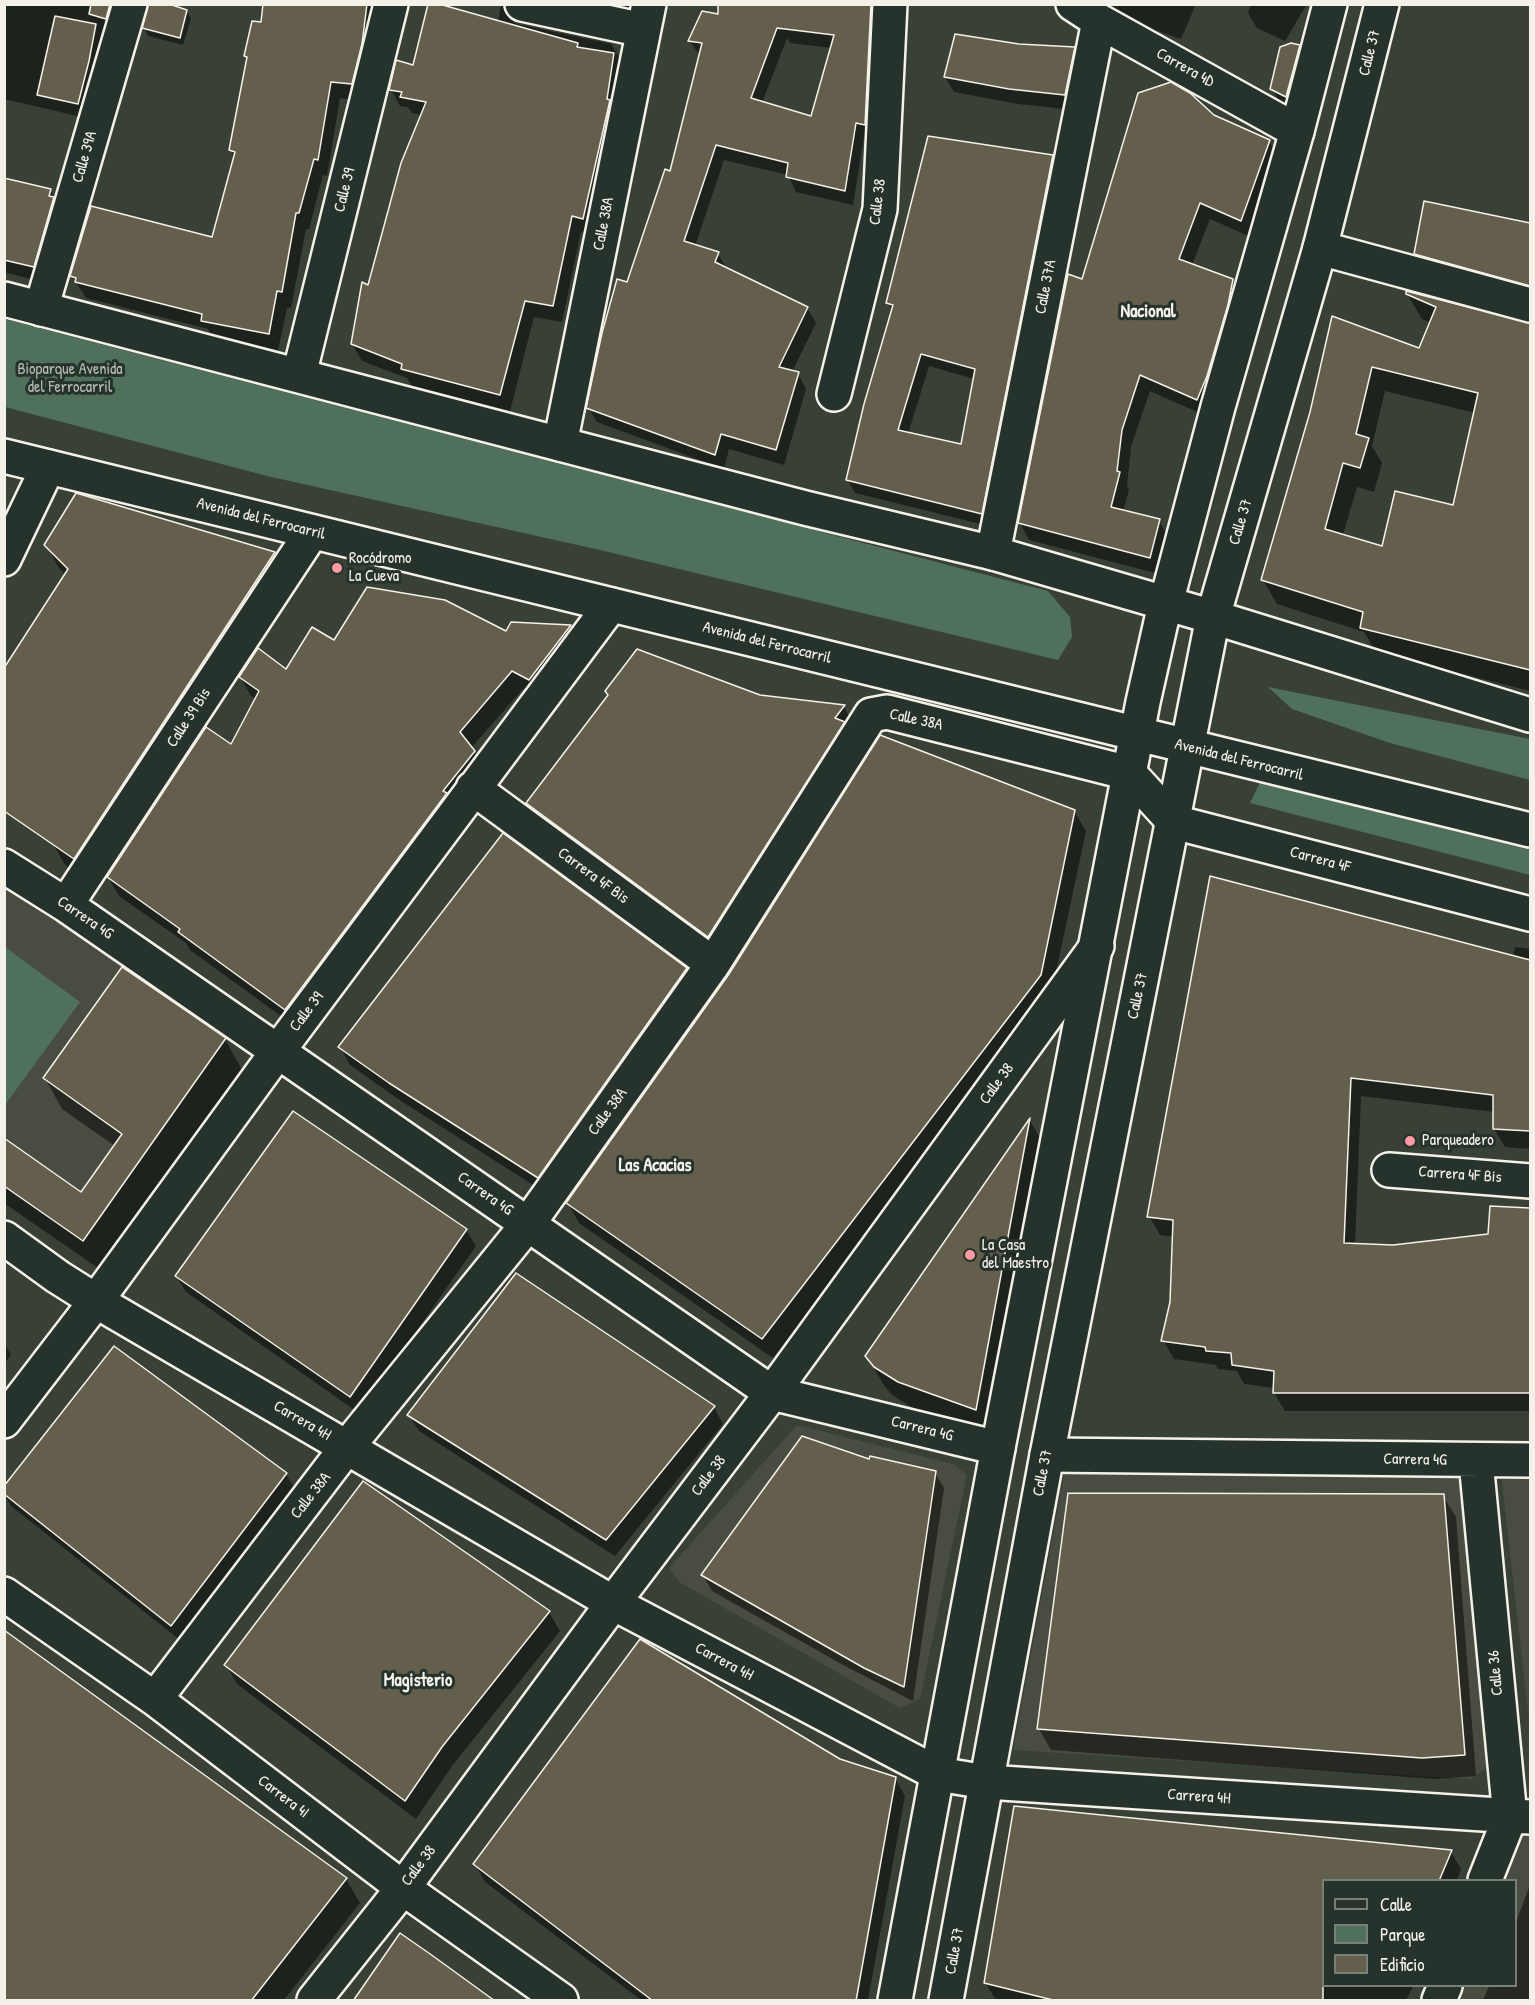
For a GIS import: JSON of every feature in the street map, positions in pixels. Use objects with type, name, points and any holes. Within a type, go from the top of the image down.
[{"type":"street","name":"Calle 39A","points":[[41,309],[130,4]]},
{"type":"street","name":"Calle 39","points":[[299,375],[392,4]]},
{"type":"street","points":[[522,4],[646,17]]},
{"type":"street","name":"Calle 38","points":[[834,394],[880,209],[890,4]]},
{"type":"street","points":[[895,2001],[998,1448],[1137,735],[1166,603],[1218,407],[1298,130],[1330,4]]},
{"type":"street","name":"Calle 37","points":[[946,2001],[1047,1455],[1214,617],[1320,248],[1382,4]]},
{"type":"street","name":"Carrera 4D","points":[[1086,13],[1298,130]]},
{"type":"street","name":"Calle 37A","points":[[993,553],[1086,13]]},
{"type":"street","name":"Calle 38A","points":[[560,444],[646,17]]},
{"type":"street","points":[[1320,248],[1530,305]]},
{"type":"street","points":[[4,299],[804,508],[993,553],[1214,617],[1530,715]]},
{"type":"street","name":"Avenida del Ferrocarril","points":[[4,456],[1530,830]]},
{"type":"street","points":[[4,559],[48,467]]},
{"type":"street","name":"Calle 39 Bis","points":[[66,905],[312,532]]},
{"type":"street","name":"Calle 39","points":[[4,1421],[96,1301],[278,1051],[611,605]]},
{"type":"street","name":"Calle 38A","points":[[155,1699],[347,1448],[528,1224],[713,964],[872,715],[887,712],[1129,773]]},
{"type":"street","points":[[1137,735],[1174,822]]},
{"type":"street","points":[[1129,773],[1174,822]]},
{"type":"street","name":"Carrera 4F Bis","points":[[473,788],[713,964]]},
{"type":"street","name":"Carrera 4F","points":[[1174,822],[1530,914]]},
{"type":"street","name":"Carrera 4G","points":[[4,866],[66,905],[772,1393],[998,1448]]},
{"type":"street","name":"Calle 38","points":[[314,2001],[403,1888],[613,1603],[772,1393],[1097,946]]},
{"type":"street","points":[[1058,1145],[1106,1155]]},
{"type":"street","name":"Carrera 4F Bis","points":[[1389,1170],[1530,1181]]},
{"type":"street","name":"Carrera 4H","points":[[4,1238],[96,1301],[613,1603],[938,1774],[986,1782],[1520,1817]]},
{"type":"street","name":"Carrera 4G","points":[[1047,1455],[1530,1460]]},
{"type":"street","name":"Calle 36","points":[[1476,1461],[1520,1817],[1486,1879]]},
{"type":"street","name":"Carrera 4I","points":[[4,1594],[155,1699],[403,1888],[561,2001]]},
{"type":"street","points":[[1439,2001],[1445,1987]]},
{"type":"shaded area","points":[[4,886],[124,965],[227,1037],[83,1241],[5,1186]]},
{"type":"shaded area","points":[[797,1425],[953,1464],[967,1475],[920,1699],[900,1708],[679,1582],[669,1568]]},
{"type":"shaded area","points":[[1067,1459],[1460,1467],[1487,1767],[1471,1779],[1013,1750]]},
{"type":"shaded area","points":[[1530,1464],[1530,1729],[1500,1465]]},
{"type":"shaded area","points":[[1523,1833],[1530,1833],[1530,2000],[1456,2000],[1462,1987],[1517,1987],[1517,1879],[1504,1879]]},
{"type":"green space","name":"Bioparque Avenida del Ferrocarril","points":[[4,319],[1048,591],[1070,617],[1072,637],[1058,660],[600,550],[267,476],[5,407]]},
{"type":"green space","points":[[1268,687],[1530,739],[1530,780],[1390,743],[1292,709]]},
{"type":"green space","points":[[1260,782],[1530,850],[1530,875],[1250,803]]},
{"type":"green space","points":[[5,947],[80,1002],[5,1105]]},
{"type":"building","points":[[91,4],[110,4],[106,19],[89,14]]},
{"type":"building","points":[[148,4],[169,4],[187,10],[180,38],[142,28]]},
{"type":"building","points":[[263,4],[367,4],[362,44],[352,84],[331,82],[318,160],[314,159],[299,213],[296,213],[282,292],[277,291],[269,334],[201,321],[202,314],[75,282],[76,278],[70,276],[91,206],[212,237],[235,152],[229,150],[247,57],[244,56],[252,21],[261,22]]},
{"type":"building","points":[[428,4],[439,4],[578,43],[577,47],[614,53],[607,99],[610,100],[583,219],[572,216],[553,306],[525,301],[500,395],[401,369],[402,364],[351,344],[362,282],[368,285],[401,163],[426,102],[400,97],[402,92],[389,90],[396,60],[413,65]]},
{"type":"building","points":[[718,4],[871,4],[865,125],[856,123],[845,191],[786,177],[788,163],[716,145],[684,241],[719,252],[715,262],[808,307],[779,367],[799,372],[776,450],[721,434],[715,455],[586,408],[602,333],[617,279],[627,282],[665,169],[670,171],[702,43],[688,41],[702,11],[718,14]],"holes":[[[777,28],[834,35],[811,116],[751,98]]]},
{"type":"building","points":[[55,16],[96,24],[78,104],[37,95]]},
{"type":"building","points":[[955,34],[1019,44],[1075,47],[1065,95],[1009,89],[944,77]]},
{"type":"building","points":[[1291,43],[1300,45],[1286,97],[1270,89],[1280,47]]},
{"type":"building","points":[[1171,82],[1190,93],[1214,115],[1270,140],[1241,221],[1200,203],[1179,259],[1233,279],[1228,305],[1207,376],[1197,400],[1140,375],[1122,430],[1117,471],[1120,472],[1111,507],[1160,519],[1150,558],[1018,523],[1068,274],[1082,279],[1138,93]]},
{"type":"building","points":[[928,136],[1053,155],[982,514],[846,480],[864,404],[893,305],[886,303]],"holes":[[[921,354],[975,369],[961,444],[898,430]]]},
{"type":"building","points":[[4,178],[51,189],[49,196],[54,197],[34,267],[4,260]]},
{"type":"building","points":[[1424,201],[1530,223],[1530,286],[1414,254]]},
{"type":"building","points":[[1406,291],[1530,323],[1530,670],[1360,628],[1363,612],[1261,580],[1310,412],[1332,316],[1419,348],[1436,307],[1406,294]],"holes":[[[1372,367],[1478,393],[1453,505],[1395,491],[1382,546],[1325,529],[1343,463],[1360,468],[1369,438],[1356,434]]]},
{"type":"building","points":[[76,493],[275,552],[74,859],[4,811],[4,668],[68,569],[44,545]]},
{"type":"building","points":[[367,587],[445,600],[506,631],[511,622],[571,625],[529,680],[512,671],[460,732],[475,751],[443,791],[447,793],[285,1010],[178,932],[180,929],[107,877],[206,727],[231,744],[259,691],[239,677],[258,648],[286,669],[312,627],[334,640]]},
{"type":"building","points":[[637,649],[760,695],[845,705],[835,718],[845,722],[708,937],[526,803],[608,695],[605,691]]},
{"type":"building","points":[[880,735],[1075,810],[1041,975],[762,1339],[566,1203],[729,974]]},
{"type":"building","points":[[503,833],[687,968],[538,1178],[389,1083],[338,1047]]},
{"type":"building","points":[[1210,876],[1530,960],[1530,1131],[1493,1129],[1493,1095],[1351,1078],[1344,1243],[1393,1245],[1488,1234],[1490,1206],[1530,1208],[1530,1393],[1273,1393],[1274,1371],[1232,1365],[1231,1353],[1206,1351],[1205,1347],[1161,1341],[1170,1302],[1173,1220],[1147,1217]]},
{"type":"building","points":[[122,967],[226,1038],[83,1241],[4,1186],[4,1138],[81,1192],[122,1134],[43,1078]]},
{"type":"building","points":[[293,1111],[467,1229],[350,1397],[175,1276]]},
{"type":"building","name":"La Casa del Maestro","points":[[1030,1118],[976,1410],[898,1382],[874,1367],[865,1356]]},
{"type":"building","points":[[516,1273],[715,1406],[606,1540],[407,1415]]},
{"type":"building","points":[[114,1346],[287,1473],[171,1626],[4,1494],[4,1486]]},
{"type":"building","points":[[802,1436],[869,1459],[870,1456],[936,1471],[904,1687],[864,1668],[701,1575]]},
{"type":"building","points":[[363,1481],[550,1611],[442,1747],[405,1801],[224,1665]]},
{"type":"building","points":[[1068,1493],[1444,1494],[1465,1755],[1422,1758],[1037,1729]]},
{"type":"building","points":[[4,1630],[347,1878],[251,2001],[4,2001]]},
{"type":"building","points":[[640,1639],[840,1759],[896,1777],[856,2001],[653,2001],[473,1864]]},
{"type":"building","points":[[1014,1806],[1452,1850],[1440,1879],[1322,1879],[1323,2001],[1057,2001],[984,1983]]},
{"type":"building","points":[[400,1933],[433,1956],[495,2001],[353,2001]]},
{"type":"place","name":"Rocódromo La Cueva","points":[[337,568]]},
{"type":"place","name":"Parqueadero","points":[[1410,1141]]},
{"type":"place","name":"La Casa del Maestro","points":[[970,1255]]},
{"type":"district","name":"Nacional","points":[[1148,312]]},
{"type":"district","name":"Las Acacias","points":[[655,1166]]},
{"type":"district","name":"Magisterio","points":[[418,1681]]}]
